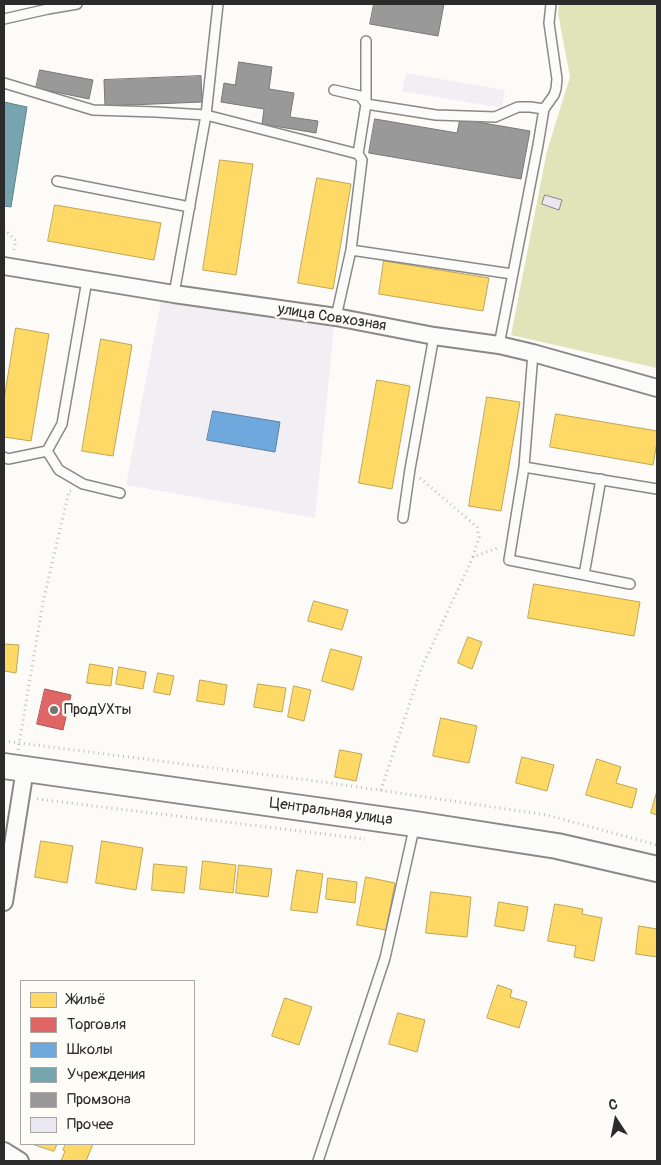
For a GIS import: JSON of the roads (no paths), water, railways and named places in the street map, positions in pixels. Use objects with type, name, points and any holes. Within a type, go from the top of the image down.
[{"type":"main road","name":"Центральная улица","points":[[14,768],[415,824],[557,846],[657,869]]},
{"type":"street","name":"улица Совхозная","points":[[7,266],[174,294],[336,317],[434,336],[499,345],[533,352],[657,388]]},
{"type":"street","points":[[4,902],[20,797],[14,768]]},
{"type":"street","points":[[4,1151],[20,1161]]},
{"type":"lane","points":[[4,19],[77,4]]},
{"type":"lane","points":[[174,294],[206,115],[218,4]]},
{"type":"lane","points":[[499,345],[544,109],[556,89],[557,78],[549,23],[551,4]]},
{"type":"lane","points":[[358,154],[366,104],[366,41]]},
{"type":"lane","points":[[4,83],[93,110],[206,115],[358,154],[362,160],[351,250],[336,317]]},
{"type":"lane","points":[[334,90],[360,96],[366,104],[436,114],[495,117],[524,106],[544,109]]},
{"type":"lane","points":[[57,181],[190,208]]},
{"type":"lane","points":[[351,250],[512,274]]},
{"type":"lane","points":[[4,457],[8,459],[47,451],[62,424],[87,280]]},
{"type":"lane","points":[[403,518],[434,336]]},
{"type":"lane","points":[[533,352],[524,466],[508,560],[630,584]]},
{"type":"lane","points":[[47,451],[59,470],[86,485],[120,493]]},
{"type":"lane","points":[[524,466],[657,489]]},
{"type":"lane","points":[[584,575],[601,479]]},
{"type":"lane","points":[[318,1161],[385,958],[415,824]]},
{"type":"place","name":"ПродУХты","points":[[54,710]]}]
